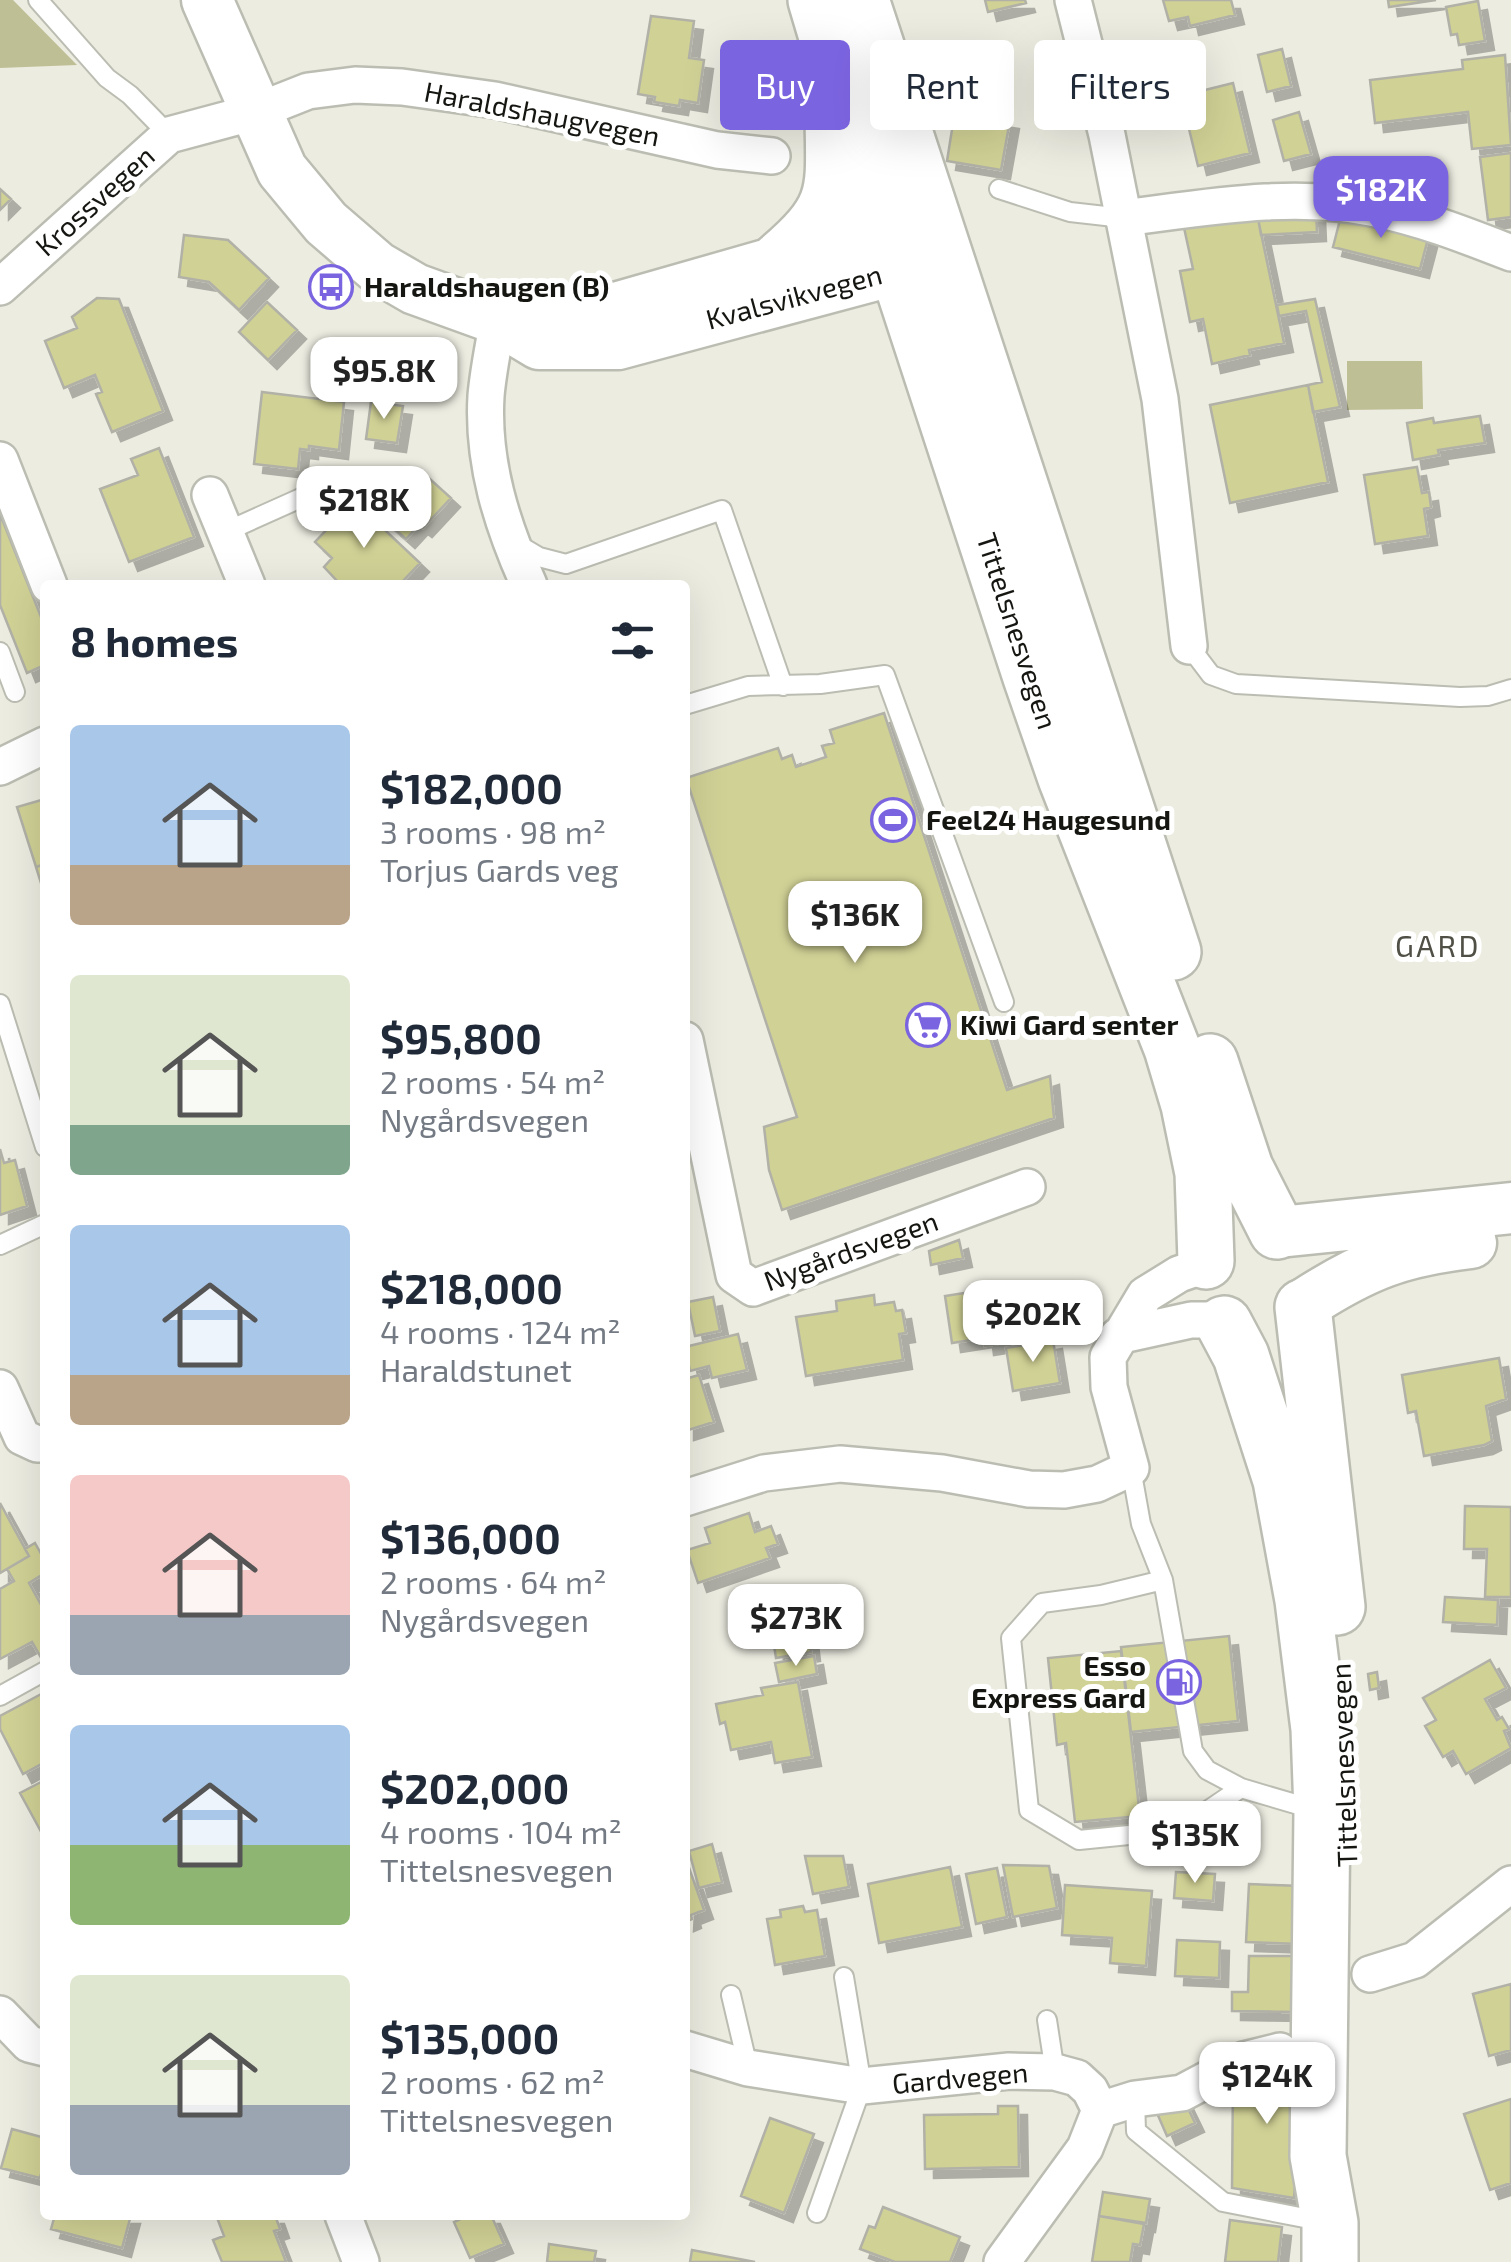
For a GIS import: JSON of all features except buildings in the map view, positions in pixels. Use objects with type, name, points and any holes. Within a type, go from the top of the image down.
[{"type":"main road","name":"Kvalsvikvegen","points":[[207,0],[282,170],[326,223],[364,256],[415,289],[498,319],[539,344],[618,344],[907,248]]},
{"type":"main road","name":"Tittelsnesvegen","points":[[816,0],[827,40]]},
{"type":"main road","name":"Tittelsnesvegen","points":[[861,0],[907,248],[1060,761],[1172,1048],[1189,1105],[1203,1174],[1206,1263]]},
{"type":"main road","name":"Tittelsnesvegen","points":[[850,106],[907,248],[1245,1168],[1278,1232]]},
{"type":"main road","points":[[779,260],[814,230],[832,189],[835,130]]},
{"type":"main road","name":"Kvalsvikvegen","points":[[498,319],[547,312],[605,311],[779,260],[907,248]]},
{"type":"main road","points":[[1278,1232],[1296,1244],[1307,1262],[1310,1282],[1304,1305],[1292,1322],[1276,1331],[1258,1335],[1240,1332],[1222,1322],[1207,1304],[1202,1285],[1206,1263],[1218,1243],[1235,1231],[1256,1227],[1278,1232],[1511,1208]]},
{"type":"main road","points":[[1304,1305],[1353,1273],[1386,1259],[1428,1248],[1511,1239]]},
{"type":"main road","name":"Tittelsnesvegen","points":[[1304,1305],[1339,1621],[1349,1762],[1344,2158],[1330,2242]]},
{"type":"main road","name":"Tittelsnesvegen","points":[[1222,1322],[1241,1356],[1281,1480],[1303,1600],[1319,1729],[1322,1812],[1318,2156],[1330,2242]]},
{"type":"street","points":[[1073,0],[1107,136],[1160,399],[1189,646]]},
{"type":"street","name":"Haraldshaugvegen","points":[[255,112],[308,90],[402,87],[496,100],[717,150],[772,156]]},
{"type":"street","name":"Krossvegen","points":[[0,287],[169,136],[255,112]]},
{"type":"street","points":[[1123,218],[1248,204],[1334,203],[1408,216],[1511,253]]},
{"type":"street","points":[[498,319],[486,396],[488,461],[508,539],[527,580]]},
{"type":"street","points":[[0,460],[47,580]]},
{"type":"street","points":[[210,494],[245,580]]},
{"type":"street","points":[[1,764],[40,747]]},
{"type":"street","name":"Nygårdsvegen","points":[[690,1064],[734,1276],[752,1288],[1027,1187]]},
{"type":"street","points":[[690,1496],[764,1473],[840,1464],[942,1473],[1028,1489],[1064,1490],[1097,1484],[1132,1468],[1109,1387],[1108,1357],[1118,1336],[1145,1295],[1206,1263]]},
{"type":"street","points":[[1118,1336],[1174,1323],[1222,1322]]},
{"type":"street","points":[[0,1388],[22,1437],[40,1444]]},
{"type":"street","points":[[1370,1974],[1415,1960],[1511,1884]]},
{"type":"street","points":[[0,2014],[29,2044],[40,2047]]},
{"type":"street","name":"Gardvegen","points":[[690,2050],[748,2068],[862,2086],[1009,2071],[1055,2072],[1077,2078],[1090,2090],[1100,2110]]},
{"type":"street","points":[[1002,2262],[1085,2148],[1100,2110],[1135,2099],[1182,2093],[1244,2060],[1280,2051]]},
{"type":"street","points":[[345,2220],[361,2262]]},
{"type":"lane","points":[[38,0],[107,78],[130,95],[169,136]]},
{"type":"lane","points":[[999,189],[1070,212],[1123,218]]},
{"type":"lane","points":[[225,532],[303,497],[370,477]]},
{"type":"lane","points":[[508,539],[538,557],[566,564],[722,510],[782,686]]},
{"type":"lane","points":[[1189,646],[1211,675],[1236,684],[1460,697],[1488,696],[1511,689]]},
{"type":"lane","points":[[0,652],[15,692]]},
{"type":"lane","points":[[690,704],[748,686],[820,684],[886,675],[1004,1002]]},
{"type":"lane","points":[[0,1004],[40,1132]]},
{"type":"lane","points":[[0,1245],[40,1226]]},
{"type":"lane","points":[[1132,1468],[1141,1524],[1163,1580],[1193,1750],[1206,1770],[1240,1788],[1322,1812]]},
{"type":"lane","points":[[1163,1580],[1102,1595],[1042,1603],[1010,1638],[1029,1810],[1078,1840],[1180,1830],[1240,1788]]},
{"type":"lane","points":[[0,1696],[40,1675]]},
{"type":"lane","name":"Gardvegen","points":[[817,2214],[862,2086],[844,1977]]},
{"type":"lane","points":[[731,1996],[748,2068]]},
{"type":"lane","points":[[1047,2020],[1055,2072]]},
{"type":"lane","points":[[1135,2099],[1136,2131],[1223,2202],[1330,2242]]},
{"type":"green space","points":[[0,0],[13,0],[77,65],[0,68]]},
{"type":"green space","points":[[1347,361],[1422,361],[1423,409],[1347,410]]},
{"type":"place","name":"Haraldshaugen (B)","points":[[331,287]]},
{"type":"place","name":"Feel24 Haugesund","points":[[893,820]]},
{"type":"place","name":"Kiwi Gard senter","points":[[928,1025]]},
{"type":"place","name":"Esso Express Gard","points":[[1179,1682]]},
{"type":"district","name":"GARD","points":[[1438,947]]}]
